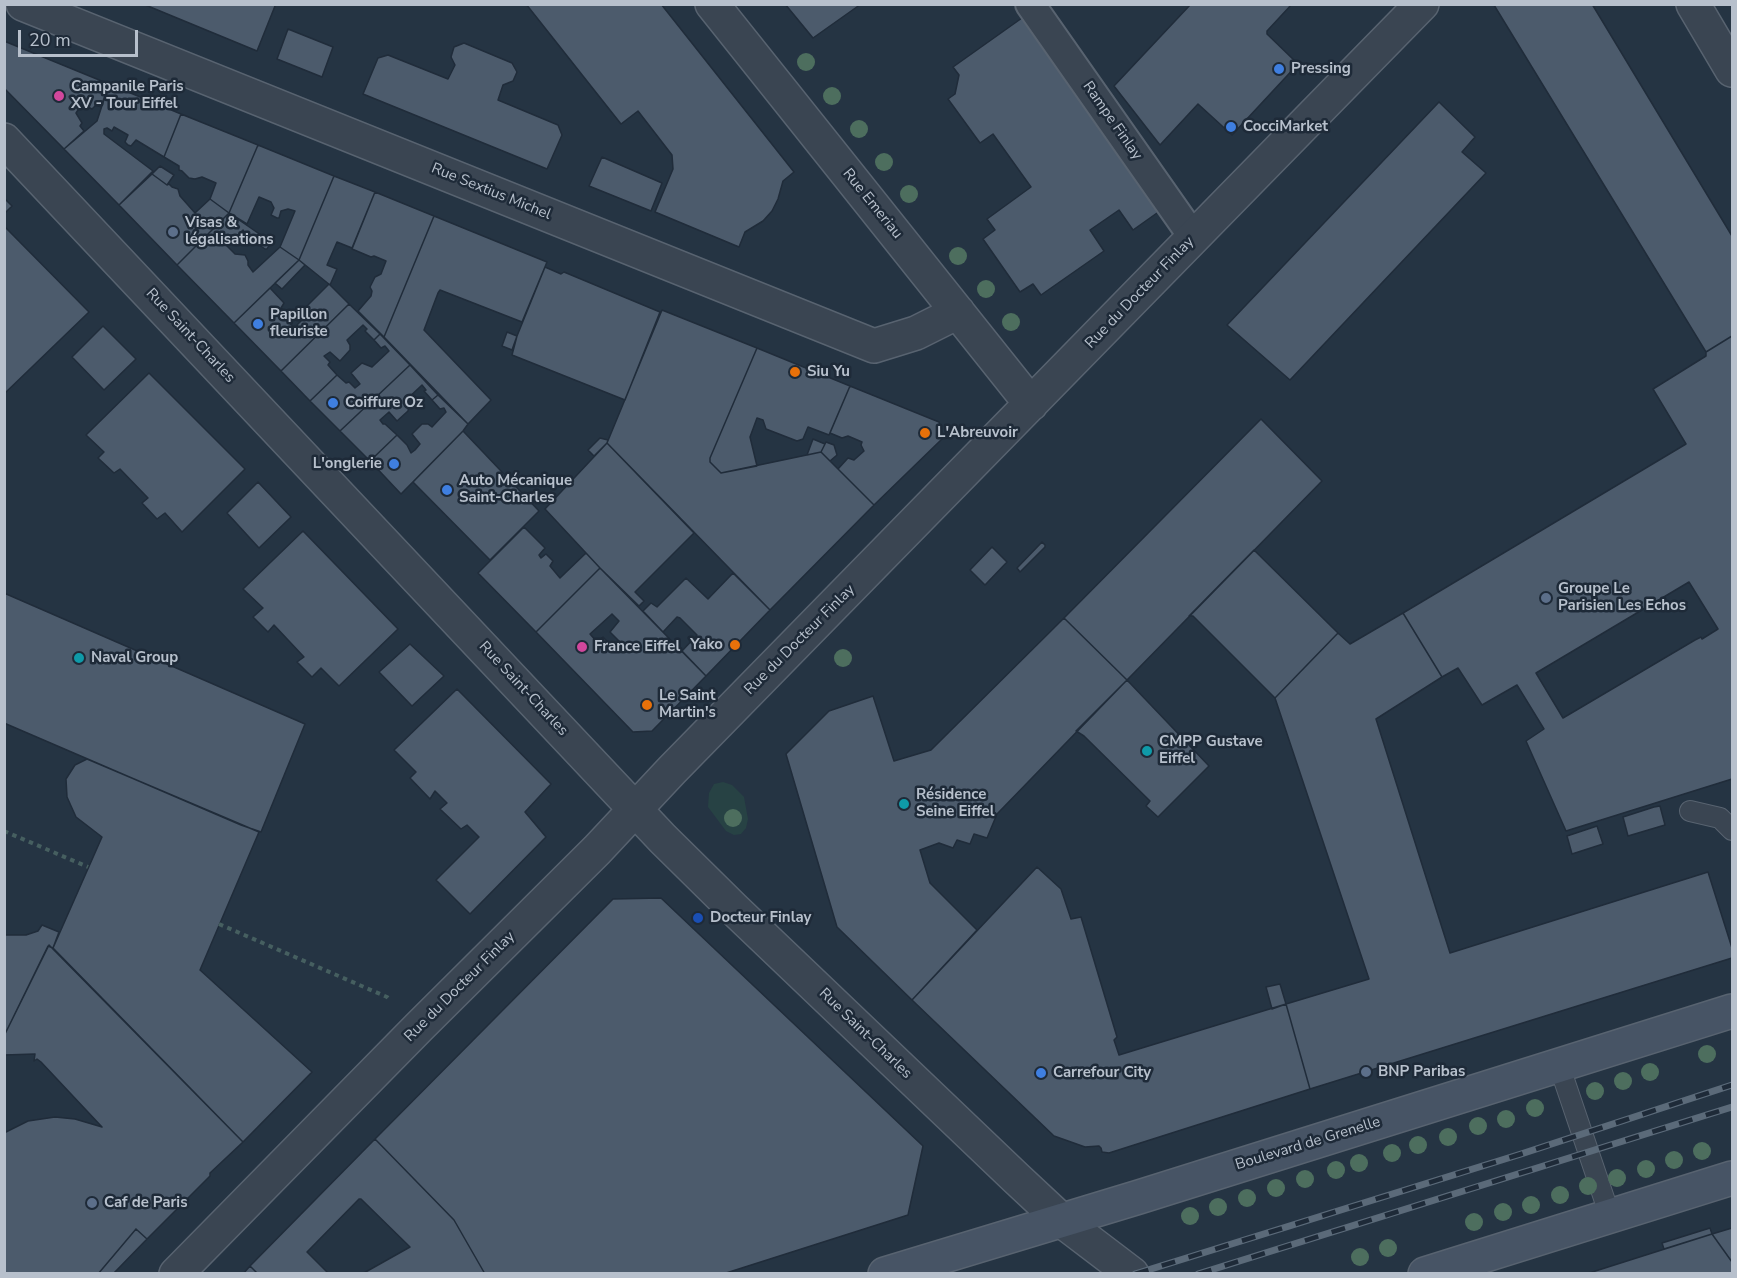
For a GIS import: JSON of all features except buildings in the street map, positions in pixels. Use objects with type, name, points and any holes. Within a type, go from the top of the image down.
[{"type":"main road","name":"Boulevard de Grenelle","points":[[885,1274],[1559,1065],[1732,1014]]},
{"type":"main road","points":[[1425,1274],[1732,1178]]},
{"type":"street","name":"Rue Sextius Michel","points":[[23,4],[874,346],[916,333],[958,312]]},
{"type":"street","name":"Rue Emeriau","points":[[712,4],[1031,404]]},
{"type":"street","name":"Rampe Finlay","points":[[1030,4],[1194,237]]},
{"type":"street","name":"Rue du Docteur Finlay","points":[[176,1274],[597,850],[635,808],[1422,4]]},
{"type":"street","points":[[1693,4],[1732,70]]},
{"type":"street","name":"Rue Saint-Charles","points":[[4,140],[663,839],[1061,1220],[1132,1274]]},
{"type":"lane","points":[[1690,811],[1719,818],[1732,830]]},
{"type":"lane","points":[[1559,1065],[1610,1215]]},
{"type":"path","points":[[4,831],[88,867]]},
{"type":"path","points":[[219,924],[387,997],[393,1003]]},
{"type":"green space","points":[[723,782],[732,785],[744,797],[748,819],[746,828],[741,834],[734,835],[726,831],[708,807],[709,793],[714,784]]},
{"type":"railway","points":[[1135,1274],[1521,1154],[1732,1085]]},
{"type":"railway","points":[[1198,1274],[1732,1107]]},
{"type":"place","name":"Pressing","points":[[1279,69]]},
{"type":"place","name":"Campanile Paris XV - Tour Eiffel","points":[[59,96]]},
{"type":"place","name":"CocciMarket","points":[[1231,127]]},
{"type":"place","name":"Visas & légalisations","points":[[173,232]]},
{"type":"place","name":"Papillon fleuriste","points":[[258,324]]},
{"type":"place","name":"Siu Yu","points":[[795,372]]},
{"type":"place","name":"Coiffure Oz","points":[[333,403]]},
{"type":"place","name":"L'Abreuvoir","points":[[925,433]]},
{"type":"place","name":"L'onglerie","points":[[394,464]]},
{"type":"place","name":"Auto Mécanique Saint-Charles","points":[[447,490]]},
{"type":"place","name":"Groupe Le Parisien Les Echos","points":[[1546,598]]},
{"type":"place","name":"Yako","points":[[735,645]]},
{"type":"place","name":"France Eiffel","points":[[582,647]]},
{"type":"place","name":"Naval Group","points":[[79,658]]},
{"type":"place","name":"Le Saint Martin's","points":[[647,705]]},
{"type":"place","name":"CMPP Gustave Eiffel","points":[[1147,751]]},
{"type":"place","name":"Résidence Seine Eiffel","points":[[904,804]]},
{"type":"place","name":"Docteur Finlay","points":[[698,918]]},
{"type":"place","name":"BNP Paribas","points":[[1366,1072]]},
{"type":"place","name":"Carrefour City","points":[[1041,1073]]},
{"type":"place","name":"Caf de Paris","points":[[92,1203]]}]
